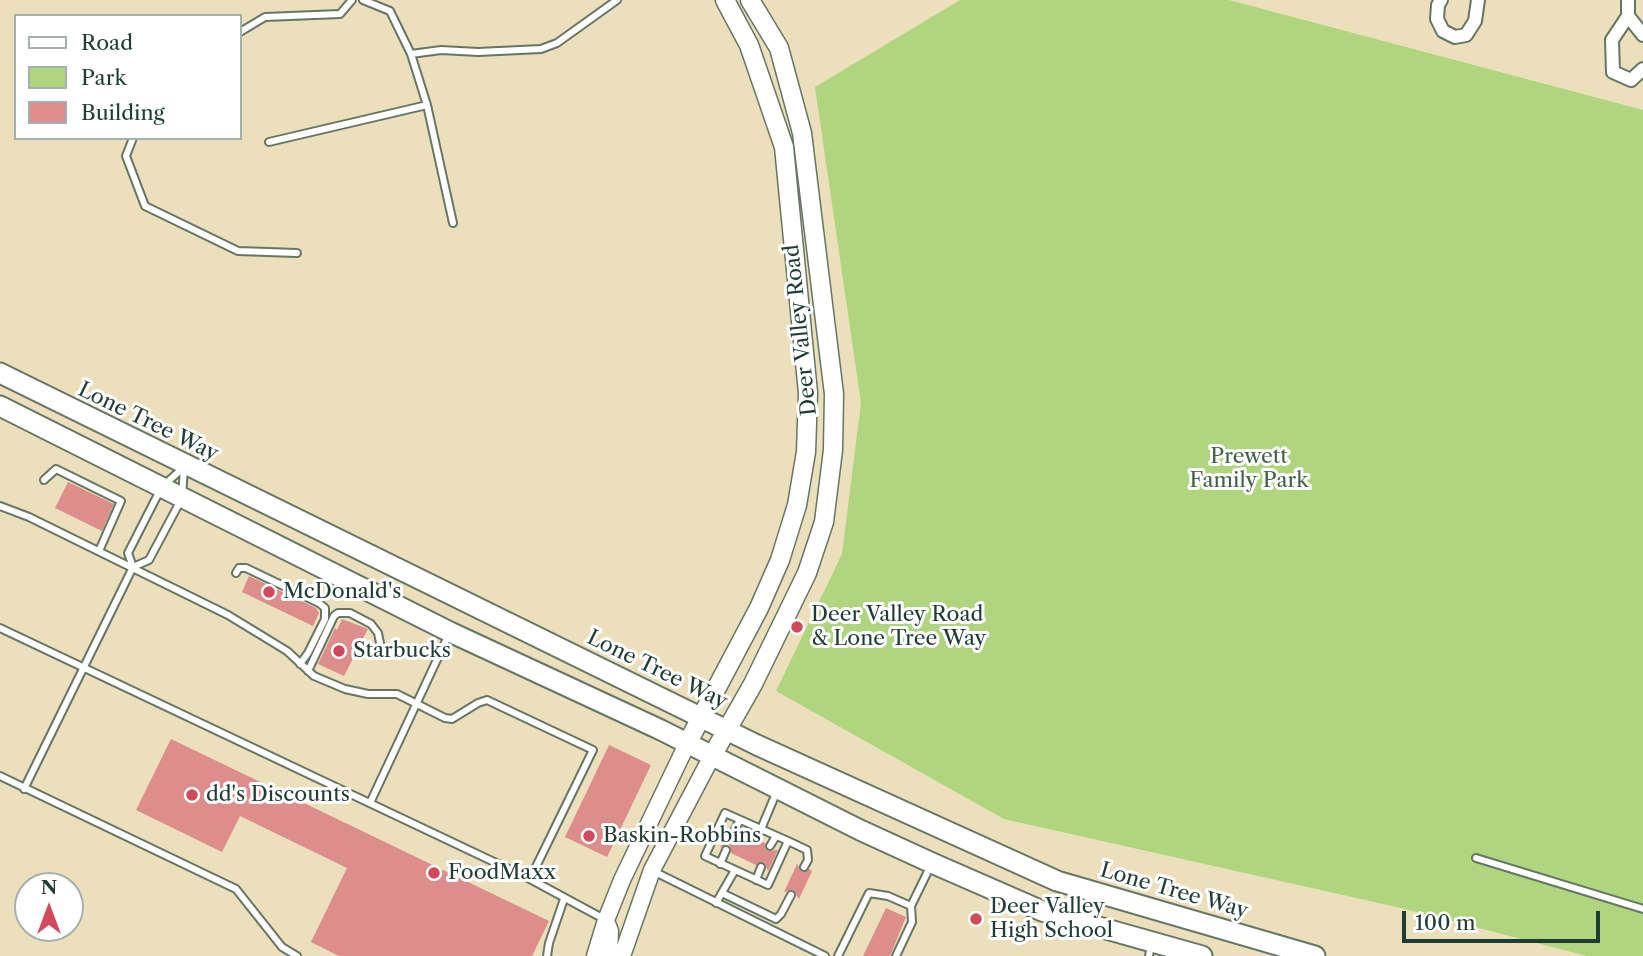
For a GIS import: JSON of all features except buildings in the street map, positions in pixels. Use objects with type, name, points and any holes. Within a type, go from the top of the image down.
[{"type":"main road","name":"Deer Valley Road","points":[[687,744],[759,608],[780,560],[797,505],[806,452],[808,393],[783,147],[749,45],[725,0]]},
{"type":"main road","name":"Deer Valley Road","points":[[712,756],[753,684],[807,573],[824,522],[833,450],[834,394],[802,133],[779,48],[750,0]]},
{"type":"main road","name":"Lone Tree Way","points":[[0,373],[727,730],[1057,881],[1315,956]]},
{"type":"main road","points":[[0,406],[450,632],[932,863],[1042,911],[1150,949],[1202,956]]},
{"type":"street","points":[[1441,0],[1437,19],[1443,31],[1455,37],[1466,35],[1475,21],[1478,0]]},
{"type":"street","points":[[1628,0],[1628,16],[1612,40],[1613,72],[1631,80],[1643,69]]},
{"type":"street","points":[[1628,16],[1643,35]]},
{"type":"street","name":"Deer Valley Road","points":[[595,956],[606,920],[687,744]]},
{"type":"street","name":"Deer Valley Road","points":[[622,956],[652,870],[712,756]]},
{"type":"street","points":[[606,920],[610,931],[609,956]]},
{"type":"lane","points":[[242,31],[265,17],[340,14],[352,0]]},
{"type":"lane","points":[[363,0],[390,11],[411,54],[427,105],[453,223]]},
{"type":"lane","points":[[411,54],[441,50],[478,52],[541,49],[557,43],[617,0]]},
{"type":"lane","points":[[269,142],[427,105]]},
{"type":"lane","points":[[132,140],[126,156],[145,206],[238,251],[298,253]]},
{"type":"lane","points":[[133,567],[128,553],[162,487],[185,466]]},
{"type":"lane","points":[[24,789],[133,567],[149,560],[182,498],[185,466]]},
{"type":"lane","points":[[44,480],[56,469],[121,502],[99,551]]},
{"type":"lane","points":[[0,506],[133,567],[257,632],[287,651],[307,671],[345,689],[368,694],[397,694],[452,719],[487,700],[593,750],[530,879]]},
{"type":"lane","points":[[236,573],[239,569],[246,568],[319,603],[324,608],[325,619],[300,664]]},
{"type":"lane","points":[[307,671],[334,616],[338,613],[350,613],[371,624],[378,633],[380,648]]},
{"type":"lane","points":[[0,628],[530,879],[606,920]]},
{"type":"lane","points":[[370,803],[450,632]]},
{"type":"lane","points":[[0,776],[236,889],[282,947],[297,956]]},
{"type":"lane","points":[[761,829],[778,789]]},
{"type":"lane","points":[[788,841],[768,885],[705,856],[725,813],[788,841],[807,850],[808,860],[804,867]]},
{"type":"lane","points":[[735,829],[740,820]]},
{"type":"lane","points":[[770,846],[776,836]]},
{"type":"lane","points":[[720,863],[726,850]]},
{"type":"lane","points":[[1476,858],[1643,909]]},
{"type":"lane","points":[[896,956],[912,922],[911,906],[932,863]]},
{"type":"lane","points":[[756,880],[761,867]]},
{"type":"lane","points":[[652,870],[825,956]]},
{"type":"lane","points":[[716,902],[735,870]]},
{"type":"lane","points":[[722,893],[776,919],[791,895]]},
{"type":"lane","points":[[838,956],[869,893],[888,896],[911,906]]},
{"type":"lane","points":[[547,956],[565,899]]},
{"type":"green space","name":"Prewett Family Park","points":[[960,0],[1229,0],[1643,110],[1643,956],[1587,956],[1401,908],[1004,819],[776,691],[842,554],[861,403],[815,87]]},
{"type":"place","name":"McDonald's","points":[[269,592]]},
{"type":"place","name":"Deer Valley Road & Lone Tree Way","points":[[797,627]]},
{"type":"place","name":"Starbucks","points":[[339,651]]},
{"type":"place","name":"dd's Discounts","points":[[192,795]]},
{"type":"place","name":"Baskin-Robbins","points":[[589,836]]},
{"type":"place","name":"FoodMaxx","points":[[434,873]]},
{"type":"place","name":"Deer Valley High School","points":[[976,919]]}]
